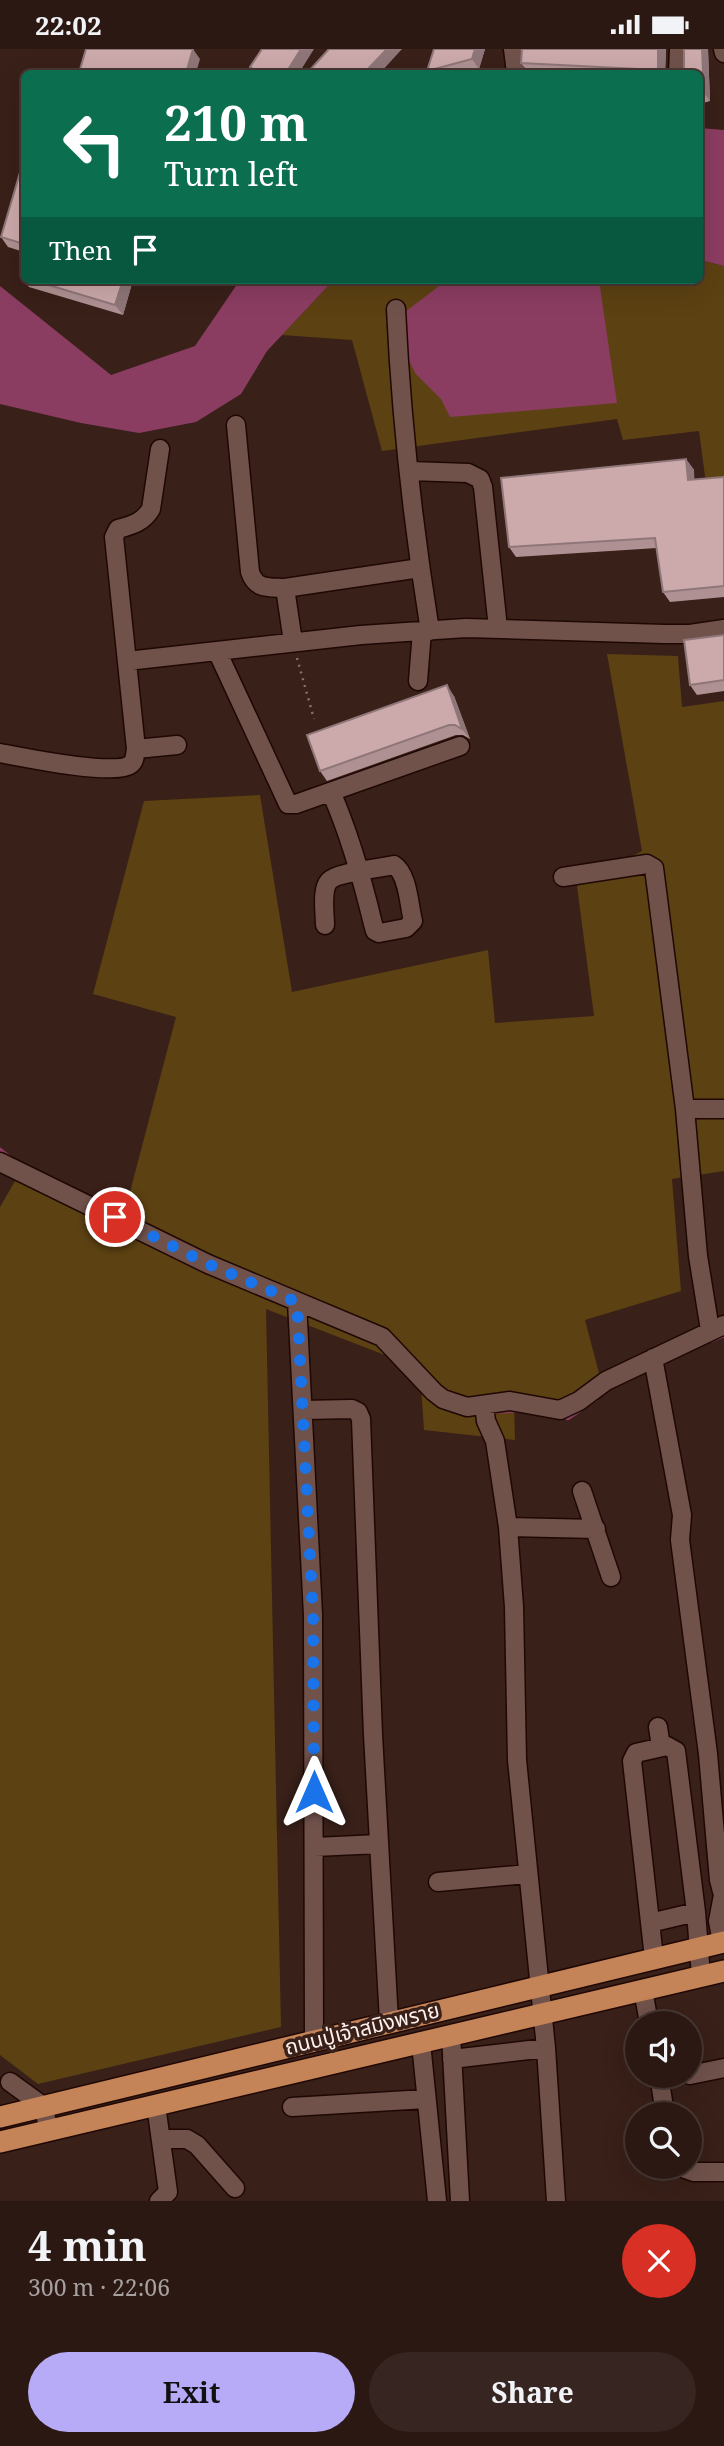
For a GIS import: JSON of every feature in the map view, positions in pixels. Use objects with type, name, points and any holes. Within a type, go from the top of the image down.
[{"type":"main road","name":"ถนนปู่เจ้าสมิงพราย","points":[[0,2117],[723,1942]]},
{"type":"main road","name":"ถนนปู่เจ้าสมิงพราย","points":[[0,2142],[724,1971]]},
{"type":"street","points":[[513,49],[516,70]]},
{"type":"street","points":[[678,70],[680,49]]},
{"type":"street","points":[[396,309],[399,382],[426,631],[418,681]]},
{"type":"street","points":[[236,425],[250,572],[254,582],[260,587],[285,588],[420,568]]},
{"type":"street","points":[[0,753],[78,766],[124,768],[131,764],[136,749],[114,537],[118,529],[137,523],[151,509],[160,449]]},
{"type":"street","points":[[410,471],[468,473],[480,479],[498,628]]},
{"type":"street","points":[[285,588],[293,642]]},
{"type":"street","points":[[127,661],[361,635],[466,628],[664,635],[724,629]]},
{"type":"street","points":[[218,651],[288,804],[296,804],[331,792],[460,745]]},
{"type":"street","points":[[136,749],[177,745]]},
{"type":"street","points":[[325,925],[326,889],[330,880],[361,871],[331,792]]},
{"type":"street","points":[[0,1162],[297,1310],[382,1337],[443,1399],[467,1408],[485,1412],[510,1401],[555,1410],[565,1409],[606,1381],[654,1365],[717,1327],[698,1256],[685,1109],[654,867],[647,864],[563,877]]},
{"type":"street","points":[[685,1109],[724,1109]]},
{"type":"street","points":[[297,1310],[313,1615],[314,2040]]},
{"type":"street","points":[[654,1365],[682,1515],[680,1540],[708,1754],[719,1880],[723,1895],[718,1921],[723,1942]]},
{"type":"street","points":[[303,1411],[352,1409],[358,1412],[361,1419],[389,2021]]},
{"type":"street","points":[[485,1412],[495,1441],[508,1527],[514,1607],[517,1760],[543,2014],[556,2201]]},
{"type":"street","points":[[582,1491],[611,1577]]},
{"type":"street","points":[[508,1527],[596,1529]]},
{"type":"street","points":[[658,1727],[661,1747]]},
{"type":"street","points":[[654,1958],[632,1761],[636,1752],[667,1746],[676,1751],[701,1976]]},
{"type":"street","points":[[315,1847],[379,1844]]},
{"type":"street","points":[[438,1882],[527,1874]]},
{"type":"street","points":[[650,1923],[696,1912]]},
{"type":"street","points":[[643,1990],[647,2011]]},
{"type":"street","points":[[451,2035],[460,2201]]},
{"type":"street","points":[[421,2043],[437,2201]]},
{"type":"street","points":[[452,2059],[546,2048]]},
{"type":"street","points":[[702,2072],[724,2068]]},
{"type":"street","points":[[4,2077],[43,2106],[49,2130]]},
{"type":"street","points":[[292,2107],[426,2099]]},
{"type":"street","points":[[156,2105],[165,2198]]},
{"type":"street","points":[[161,2139],[187,2139],[197,2145],[235,2188]]},
{"type":"street","points":[[702,2172],[724,2172]]},
{"type":"path","points":[[293,642],[314,719]]},
{"type":"shaded area","points":[[703,128],[724,130],[724,266],[703,261]]},
{"type":"shaded area","points":[[703,261],[724,266],[724,482],[706,484],[699,431],[623,440],[617,419],[382,451],[352,340],[282,335],[330,284],[703,284]]},
{"type":"shaded area","points":[[237,284],[330,284],[267,351],[241,394],[196,422],[139,433],[0,404],[0,286],[111,375],[195,346]]},
{"type":"shaded area","points":[[442,284],[600,284],[617,403],[450,417],[441,399],[416,374],[404,352],[401,315]]},
{"type":"shaded area","points":[[607,654],[678,656],[682,707],[724,701],[724,1171],[672,1179],[681,1291],[585,1320],[604,1392],[562,1401],[514,1400],[515,1440],[424,1430],[421,1386],[395,1359],[266,1309],[281,2027],[38,2084],[0,2055],[0,1207],[18,1176],[126,1207],[176,1017],[93,994],[144,801],[260,795],[292,992],[488,950],[495,1023],[594,1016],[577,886],[642,851]]},
{"type":"building","points":[[86,49],[193,49],[187,70],[80,70]]},
{"type":"building","points":[[262,49],[301,49],[288,70],[255,70],[250,67]]},
{"type":"building","points":[[329,49],[387,49],[367,70],[310,70]]},
{"type":"building","points":[[434,49],[475,49],[472,59],[427,70]]},
{"type":"building","points":[[522,49],[658,49],[658,70],[521,63]]},
{"type":"building","points":[[684,49],[702,49],[703,70],[684,70]]},
{"type":"building","points":[[21,169],[21,243],[1,237]]},
{"type":"building","points":[[45,284],[122,284],[115,305]]},
{"type":"building","points":[[686,459],[688,480],[724,477],[724,586],[663,592],[655,538],[509,547],[501,478]]},
{"type":"building","points":[[724,635],[724,680],[690,685],[684,640]]},
{"type":"building","points":[[447,685],[462,729],[449,725],[320,771],[307,735]]},
{"type":"waterway","points":[[0,1150],[10,1158]]},
{"type":"waterway","points":[[712,1340],[724,1335]]},
{"type":"waterway","points":[[562,1415],[568,1418],[596,1399]]},
{"type":"waterway","points":[[490,1412],[519,1410]]},
{"type":"route","points":[[115,1217],[208,1264],[297,1302],[313,1615],[314,1792]]}]
